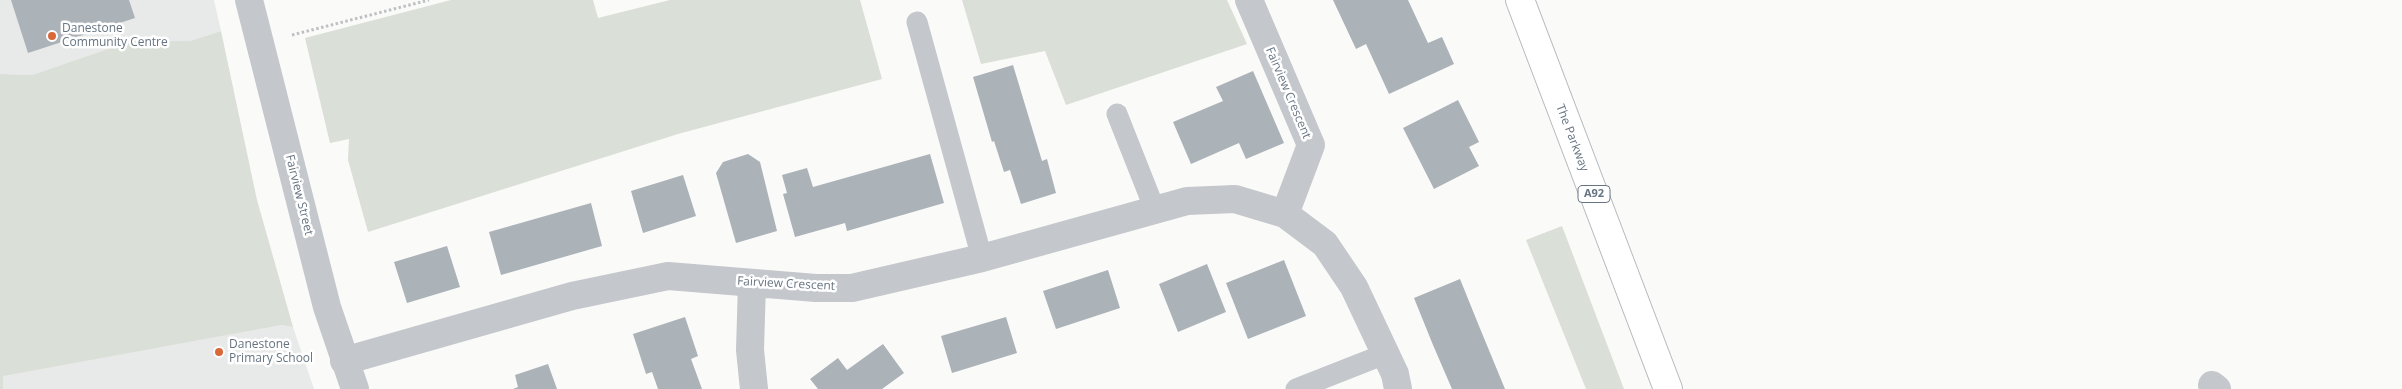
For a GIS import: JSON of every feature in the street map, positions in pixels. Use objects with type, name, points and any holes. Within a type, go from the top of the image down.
[{"type":"main road","name":"The Parkway","points":[[1520,0],[1668,389]]},
{"type":"street","name":"Fairview Street","points":[[250,0],[327,307],[355,389]]},
{"type":"street","name":"Fairview Crescent","points":[[1249,0],[1311,145],[1285,214]]},
{"type":"street","name":"Fairview Crescent","points":[[344,361],[572,296],[668,276],[816,288],[852,288],[982,258],[1187,201],[1235,199],[1285,214],[1325,244],[1354,287],[1395,374],[1398,389]]},
{"type":"street","points":[[752,283],[750,350],[754,389]]},
{"type":"lane","points":[[917,22],[982,258]]},
{"type":"lane","points":[[1117,114],[1155,210]]},
{"type":"lane","points":[[1296,389],[1385,354]]},
{"type":"path","points":[[260,43],[429,0]]},
{"type":"shaded area","points":[[0,0],[214,0],[221,31],[190,41],[131,41],[32,75],[0,74]]},
{"type":"shaded area","points":[[451,0],[593,0],[598,18],[670,0],[860,0],[882,79],[678,134],[368,232],[348,160],[349,139],[330,143],[305,38]]},
{"type":"shaded area","points":[[962,0],[1227,0],[1247,44],[1066,105],[1045,51],[981,64]]},
{"type":"shaded area","points":[[221,31],[257,200],[293,327],[282,325],[3,376],[3,389],[0,389],[0,74],[32,75],[131,41],[190,41]]},
{"type":"shaded area","points":[[1562,226],[1624,389],[1586,389],[1526,240]]},
{"type":"shaded area","name":"Danestone Primary School","points":[[282,325],[293,327],[314,389],[0,389],[0,376]]},
{"type":"building","name":"Danestone Community Centre","points":[[11,0],[129,0],[135,18],[28,53]]},
{"type":"building","points":[[1333,0],[1408,0],[1428,43],[1442,37],[1454,64],[1389,94],[1366,44],[1356,49]]},
{"type":"building","points":[[1013,65],[1042,161],[1047,159],[1056,193],[1021,204],[1010,170],[1004,172],[994,141],[992,142],[973,77]]},
{"type":"building","points":[[1253,71],[1284,143],[1246,159],[1239,143],[1191,164],[1173,122],[1223,101],[1216,87]]},
{"type":"building","points":[[1458,100],[1479,142],[1469,147],[1479,166],[1434,189],[1403,128]]},
{"type":"building","points":[[748,154],[760,162],[777,231],[736,243],[716,173],[723,162]]},
{"type":"building","points":[[930,154],[944,203],[847,231],[845,223],[795,237],[783,194],[787,193],[782,175],[807,168],[813,187]]},
{"type":"building","points":[[683,175],[696,216],[643,233],[631,191]]},
{"type":"building","points":[[591,203],[602,246],[501,275],[489,232]]},
{"type":"building","points":[[447,246],[460,287],[407,303],[394,262]]},
{"type":"building","points":[[1284,260],[1306,316],[1248,339],[1226,283]]},
{"type":"building","points":[[1207,264],[1226,312],[1178,332],[1159,284]]},
{"type":"building","points":[[1108,270],[1120,308],[1056,329],[1043,291]]},
{"type":"building","points":[[1460,279],[1505,389],[1452,389],[1433,345],[1414,298]]},
{"type":"building","points":[[685,317],[698,356],[691,359],[702,389],[658,389],[652,372],[646,374],[633,334]]},
{"type":"building","points":[[1006,317],[1017,353],[952,373],[941,336]]},
{"type":"building","points":[[883,344],[904,373],[882,389],[818,389],[810,379],[838,358],[847,370]]},
{"type":"building","points":[[548,364],[557,389],[513,389],[518,387],[515,375]]},
{"type":"place","name":"Danestone Community Centre","points":[[52,36]]},
{"type":"place","name":"Danestone Primary School","points":[[219,352]]}]
